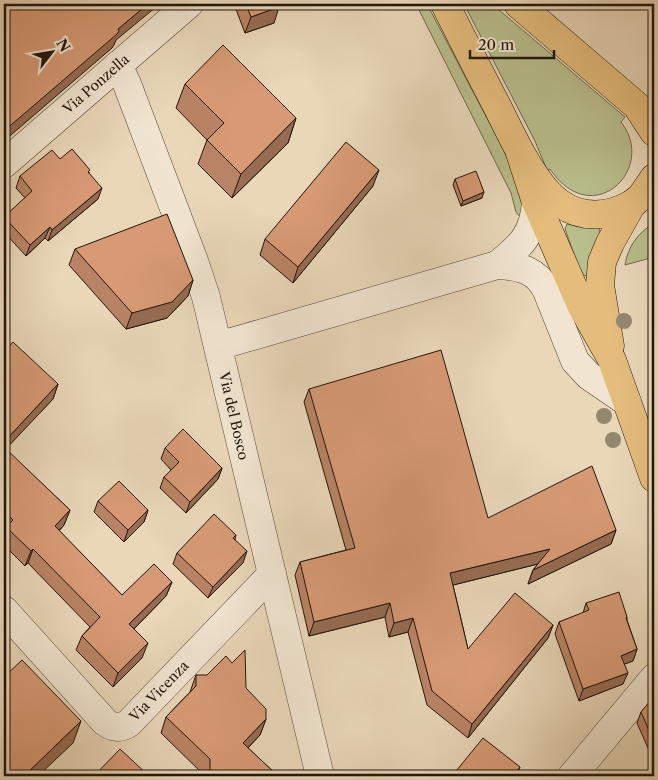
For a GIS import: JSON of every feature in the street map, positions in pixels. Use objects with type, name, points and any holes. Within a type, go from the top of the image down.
[{"type":"main road","points":[[445,4],[520,153],[549,194],[568,208],[586,214],[604,215],[621,210],[645,193]]},
{"type":"main road","points":[[526,6],[646,110],[647,118],[654,132]]},
{"type":"main road","points":[[520,153],[536,202],[580,305],[612,360]]},
{"type":"main road","points":[[645,193],[607,249],[600,269],[600,285],[612,360],[654,478]]},
{"type":"street","name":"Via Ponzella","points":[[4,164],[188,4]]},
{"type":"street","name":"Via del Bosco","points":[[118,65],[127,84],[206,297],[320,776]]},
{"type":"street","points":[[218,346],[497,265],[516,250],[526,238],[534,221],[536,202]]},
{"type":"street","points":[[497,265],[525,269],[542,282],[575,361],[589,376],[626,402]]},
{"type":"street","name":"Via Vicenza","points":[[4,610],[105,722],[120,727],[129,723],[272,574]]},
{"type":"street","points":[[572,776],[654,678]]},
{"type":"green space","points":[[416,4],[427,4],[502,147],[525,197],[525,223],[516,212],[511,193]]},
{"type":"green space","points":[[464,4],[492,4],[625,117],[621,122],[630,140],[631,158],[626,174],[615,187],[601,194],[584,195],[567,187],[550,169],[547,170],[535,141]]},
{"type":"green space","points":[[654,223],[654,257],[625,265],[631,246],[643,231]]},
{"type":"green space","points":[[567,224],[584,228],[599,228],[600,231],[588,275],[586,276],[581,274],[565,229]]},
{"type":"building","points":[[4,4],[148,4],[118,29],[117,34],[4,131]]},
{"type":"building","points":[[246,4],[276,4],[279,7],[251,17]]},
{"type":"building","points":[[223,45],[296,118],[241,174],[207,140],[224,123],[185,84]]},
{"type":"building","points":[[346,142],[379,170],[298,267],[265,239]]},
{"type":"building","points":[[72,149],[102,188],[52,230],[50,227],[30,245],[4,217],[32,191],[20,176],[52,150],[60,159]]},
{"type":"building","points":[[476,171],[484,192],[463,201],[455,179]]},
{"type":"building","points":[[167,214],[193,280],[172,302],[132,313],[75,249]]},
{"type":"building","points":[[13,342],[58,384],[4,442],[4,352]]},
{"type":"building","points":[[441,350],[488,518],[592,466],[616,530],[533,570],[550,549],[450,573],[468,649],[515,593],[553,625],[472,724],[432,691],[413,618],[394,623],[390,603],[314,622],[300,562],[355,548],[309,389]]},
{"type":"building","points":[[183,429],[222,468],[190,502],[164,477],[179,462],[165,448]]},
{"type":"building","points":[[4,447],[70,510],[55,526],[122,595],[154,564],[172,582],[129,624],[148,643],[118,673],[82,636],[100,617],[33,549],[31,551],[6,527],[13,520],[4,511]]},
{"type":"building","points":[[119,481],[148,510],[128,530],[98,501]]},
{"type":"building","points":[[214,514],[236,535],[233,538],[247,551],[213,587],[177,553]]},
{"type":"building","points":[[619,592],[637,649],[621,656],[628,673],[583,689],[559,622],[589,610],[586,603]]},
{"type":"building","points":[[245,650],[246,688],[266,709],[266,719],[243,743],[278,776],[210,776],[210,759],[166,717],[196,686],[196,675],[207,675],[226,656],[232,663]]},
{"type":"building","points":[[22,660],[81,721],[24,776],[4,776],[4,677]]},
{"type":"building","points":[[654,698],[654,742],[641,712]]},
{"type":"building","points":[[483,738],[520,767],[513,776],[452,776]]},
{"type":"building","points":[[120,749],[149,776],[94,776]]}]
